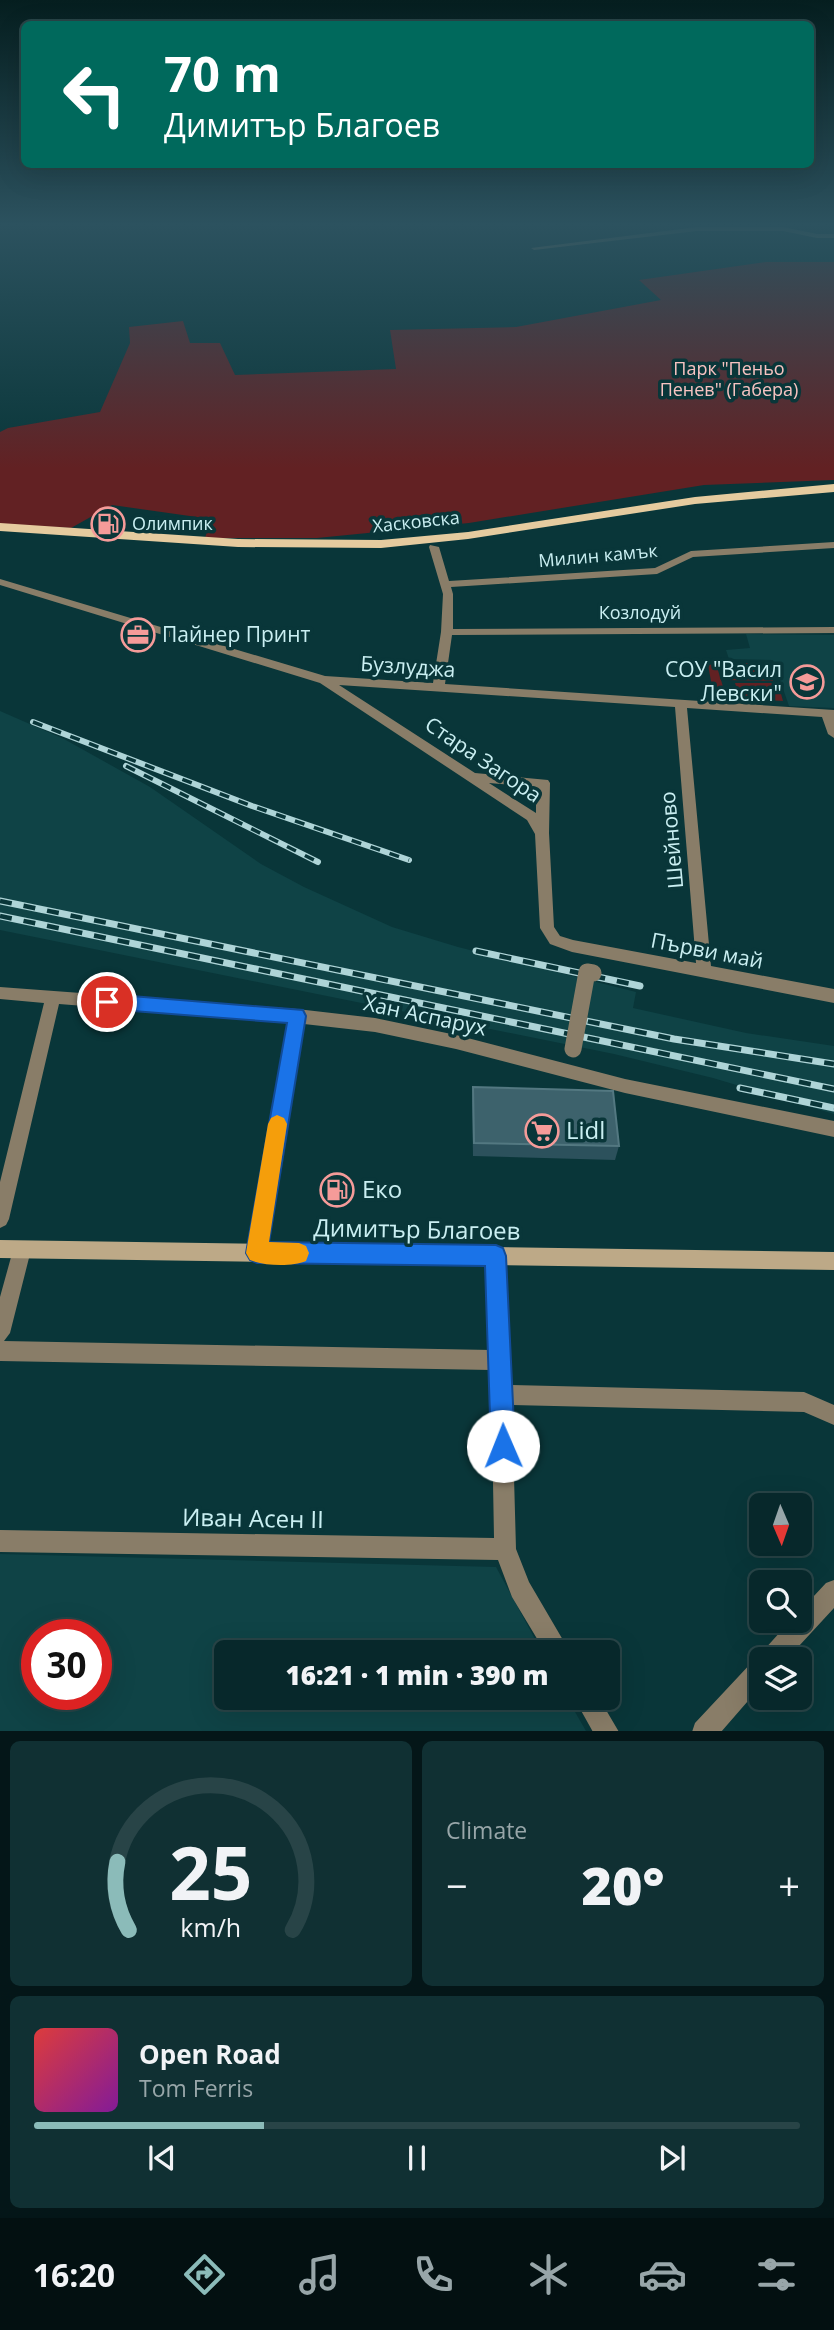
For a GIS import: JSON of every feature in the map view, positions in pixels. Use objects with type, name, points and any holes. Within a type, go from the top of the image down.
[{"type":"main road","name":"Хасковска","points":[[0,527],[218,543],[299,546],[378,544],[450,537],[717,497],[834,488]]},
{"type":"street","name":"Милин камък","points":[[445,584],[657,571],[691,554],[834,545]]},
{"type":"street","points":[[434,547],[445,584],[447,632],[438,689]]},
{"type":"street","name":"Бузлуджа","points":[[0,583],[324,680],[831,714]]},
{"type":"street","name":"Козлодуй","points":[[447,632],[834,630]]},
{"type":"street","name":"Стара Загора","points":[[324,680],[533,817],[542,834],[547,928],[555,940],[572,946]]},
{"type":"street","name":"Шейново","points":[[681,705],[704,972]]},
{"type":"street","points":[[831,714],[834,734]]},
{"type":"street","points":[[473,776],[543,783],[542,834]]},
{"type":"street","name":"Първи май","points":[[572,946],[834,996]]},
{"type":"street","points":[[573,1049],[587,972],[593,972]]},
{"type":"street","name":"Хан Аспарух","points":[[0,993],[297,1016],[375,1025],[443,1039],[625,1086],[834,1129]]},
{"type":"street","points":[[0,1219],[53,998]]},
{"type":"street","points":[[257,1253],[297,1016]]},
{"type":"street","name":"Димитър Благоев","points":[[0,1249],[834,1262]]},
{"type":"street","points":[[0,1331],[22,1250]]},
{"type":"street","points":[[496,1256],[505,1549],[516,1581],[551,1640]]},
{"type":"street","points":[[0,1351],[501,1360]]},
{"type":"street","points":[[502,1395],[804,1402],[834,1415]]},
{"type":"street","name":"Иван Асен II","points":[[0,1541],[505,1549]]},
{"type":"street","points":[[782,1647],[834,1591]]},
{"type":"street","points":[[704,1731],[749,1682]]},
{"type":"street","points":[[594,1710],[607,1731]]},
{"type":"shaded area","name":"СОУ \"Васил Левски\"","points":[[746,634],[834,635],[834,708],[789,706],[773,660],[729,659],[726,650],[750,648]]},
{"type":"shaded area","points":[[0,711],[64,739],[150,787],[261,864],[392,927],[458,947],[636,992],[633,1008],[746,1033],[834,1046],[834,1114],[713,1078],[614,1054],[0,930]]},
{"type":"shaded area","points":[[0,1554],[496,1567],[536,1640],[214,1640],[214,1710],[574,1710],[586,1731],[0,1731]]},
{"type":"green space","name":"Парк \"Пеньо Пенев\" (Габера)","points":[[630,306],[834,306],[834,480],[704,485],[469,523],[317,538],[205,538],[211,519],[112,505],[71,528],[0,525],[0,432],[8,428],[100,412],[130,343],[129,327],[183,321],[190,343],[220,343],[235,375],[396,369],[390,330],[516,327]]},
{"type":"green space","points":[[718,663],[767,663],[773,681],[723,680]]},
{"type":"green space","points":[[716,664],[725,693],[738,693],[735,683],[778,683],[783,701],[714,697],[708,665]]},
{"type":"building","name":"Lidl","points":[[473,1087],[613,1091],[619,1146],[474,1143]]},
{"type":"railway","points":[[33,722],[252,806],[409,860]]},
{"type":"railway","points":[[126,766],[318,862]]},
{"type":"railway","points":[[0,901],[674,1039],[834,1064]]},
{"type":"railway","points":[[0,916],[834,1089]]},
{"type":"railway","points":[[476,951],[640,986]]},
{"type":"railway","points":[[740,1088],[834,1108]]},
{"type":"slow traffic","points":[[277,1124],[257,1253],[299,1253]]},
{"type":"place","name":"Олимпик","points":[[108,524]]},
{"type":"place","name":"Пайнер Принт","points":[[138,635]]},
{"type":"place","name":"СОУ \"Васил Левски\"","points":[[807,682]]},
{"type":"place","name":"Lidl","points":[[542,1131]]},
{"type":"place","name":"Еко","points":[[337,1190]]},
{"type":"route","points":[[107,1002],[297,1016],[281,1098],[257,1253],[496,1256],[503,1446]]}]
